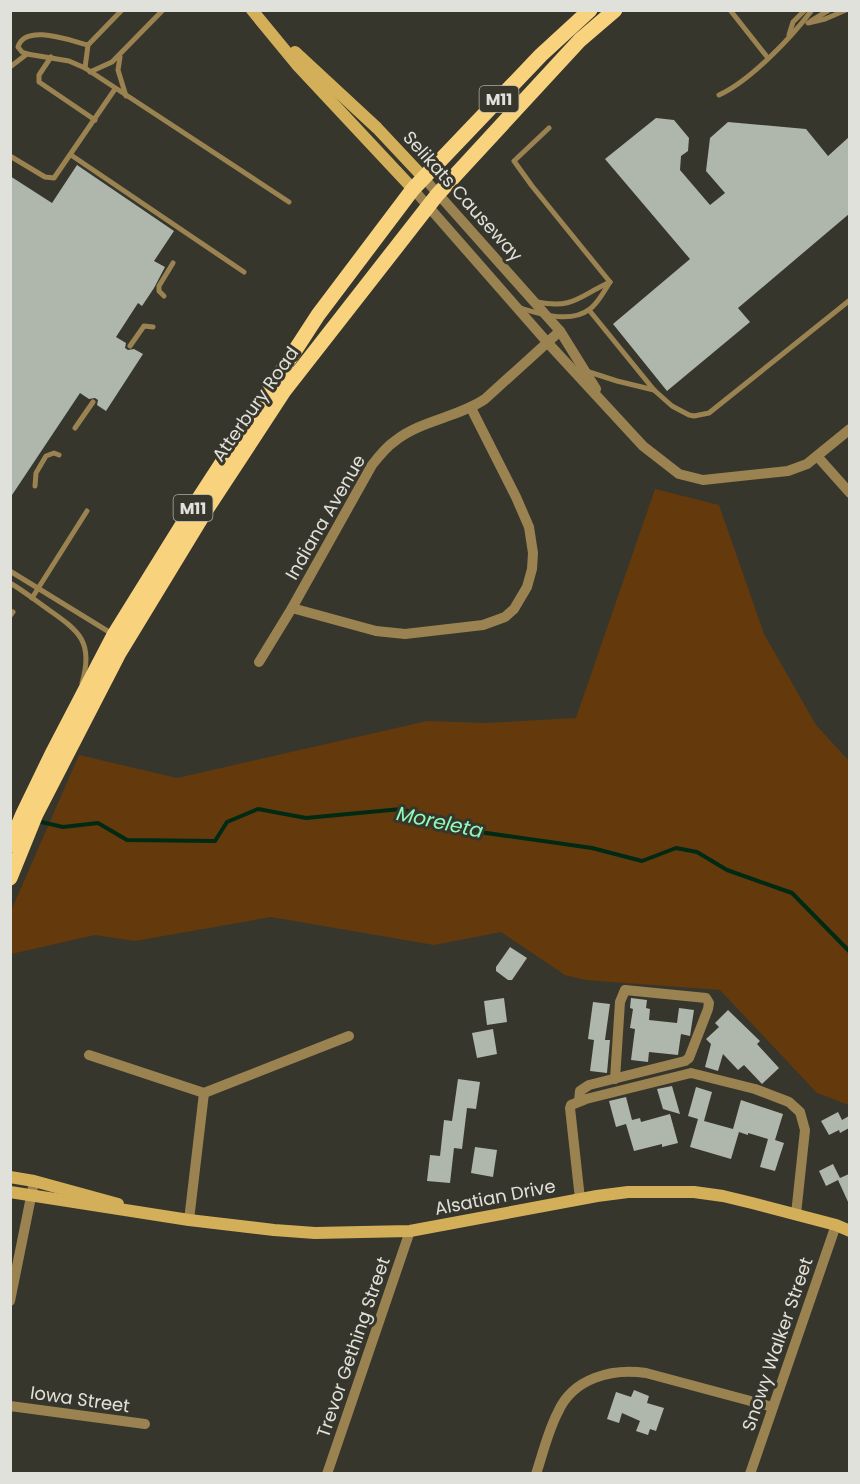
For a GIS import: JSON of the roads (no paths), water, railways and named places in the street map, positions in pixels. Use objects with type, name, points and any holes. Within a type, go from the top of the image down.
[{"type":"main road","name":"Atterbury Road","points":[[10,845],[120,639],[200,497],[318,315],[412,189],[541,55],[591,10]]},
{"type":"main road","name":"Atterbury Road","points":[[120,639],[284,392],[433,200],[575,46],[615,10]]},
{"type":"main road","name":"Atterbury Road","points":[[10,878],[45,783]]},
{"type":"street","name":"Selikats Causeway","points":[[252,10],[298,66],[412,189],[433,200],[560,331],[603,402]]},
{"type":"street","name":"Selikats Causeway","points":[[273,35],[338,91],[423,177],[433,200],[547,342],[643,446],[673,471],[695,479],[726,479],[788,471],[800,467],[817,456]]},
{"type":"street","name":"Indiana Avenue","points":[[259,662],[372,465],[386,448],[411,431],[471,408],[485,399],[560,331]]},
{"type":"street","points":[[292,608],[376,631],[405,634],[483,625],[505,617],[514,609],[527,587],[532,569],[533,553],[529,527],[516,496],[471,408]]},
{"type":"street","points":[[849,429],[817,456],[849,493]]},
{"type":"street","points":[[580,1199],[574,1105],[580,1091],[589,1085],[615,1079],[686,1061],[709,1003],[706,999],[625,990],[620,1002],[615,1079]]},
{"type":"street","points":[[89,1056],[204,1093],[349,1036]]},
{"type":"street","points":[[574,1105],[691,1073],[756,1089],[789,1102],[800,1112],[805,1130],[796,1214]]},
{"type":"street","points":[[189,1220],[204,1093]]},
{"type":"street","name":"Alsatian Drive","points":[[10,1177],[34,1181],[142,1211],[189,1220],[315,1233],[410,1231],[628,1192],[694,1192],[723,1196],[836,1225],[849,1231]]},
{"type":"street","points":[[10,1301],[34,1181]]},
{"type":"street","name":"Alsatian Drive","points":[[10,1192],[114,1209],[142,1211]]},
{"type":"street","name":"Snowy Walker Street","points":[[750,1473],[836,1225]]},
{"type":"street","name":"Trevor Gething Street","points":[[327,1473],[410,1231]]},
{"type":"street","points":[[536,1473],[558,1411],[564,1401],[579,1386],[605,1374],[627,1371],[646,1372],[773,1407]]},
{"type":"street","name":"Iowa Street","points":[[10,1406],[145,1424]]},
{"type":"lane","points":[[88,70],[88,45],[122,10]]},
{"type":"lane","points":[[150,10],[155,19]]},
{"type":"lane","points":[[88,70],[112,62],[163,10]]},
{"type":"lane","points":[[730,10],[768,58]]},
{"type":"lane","points":[[788,37],[793,22],[805,10]]},
{"type":"lane","points":[[719,95],[730,90],[768,58],[812,10]]},
{"type":"lane","points":[[796,30],[829,10]]},
{"type":"lane","points":[[808,23],[846,10]]},
{"type":"lane","points":[[88,45],[51,36],[33,35],[22,39],[19,44],[20,50],[27,54],[69,61],[88,70],[289,202]]},
{"type":"lane","points":[[10,67],[27,54]]},
{"type":"lane","points":[[120,55],[118,70],[126,96]]},
{"type":"lane","points":[[51,57],[39,75],[39,82],[95,120]]},
{"type":"lane","points":[[10,156],[51,179],[71,155],[115,89]]},
{"type":"lane","points":[[549,128],[514,161],[610,282]]},
{"type":"lane","points":[[71,155],[244,272]]},
{"type":"lane","points":[[164,296],[159,291],[159,286],[172,263]]},
{"type":"lane","points":[[533,302],[560,305],[571,303],[610,282]]},
{"type":"lane","points":[[519,308],[545,315],[575,315],[590,309],[610,282]]},
{"type":"lane","points":[[590,309],[654,390],[683,413],[694,416],[709,413],[849,300]]},
{"type":"lane","points":[[130,346],[144,326],[153,327]]},
{"type":"lane","points":[[586,371],[654,390]]},
{"type":"lane","points":[[75,428],[93,402]]},
{"type":"lane","points":[[35,486],[36,473],[46,456],[54,453],[59,455]]},
{"type":"lane","points":[[32,598],[87,511]]},
{"type":"lane","points":[[10,571],[120,639]]},
{"type":"lane","points":[[10,583],[70,625],[80,635],[86,658],[85,671],[78,694],[85,704]]},
{"type":"waterway","name":"Moreleta","points":[[37,821],[63,827],[98,823],[127,840],[215,841],[227,822],[258,809],[306,818],[401,809],[472,831],[592,848],[642,861],[676,848],[697,852],[727,870],[792,893],[850,952]]}]
